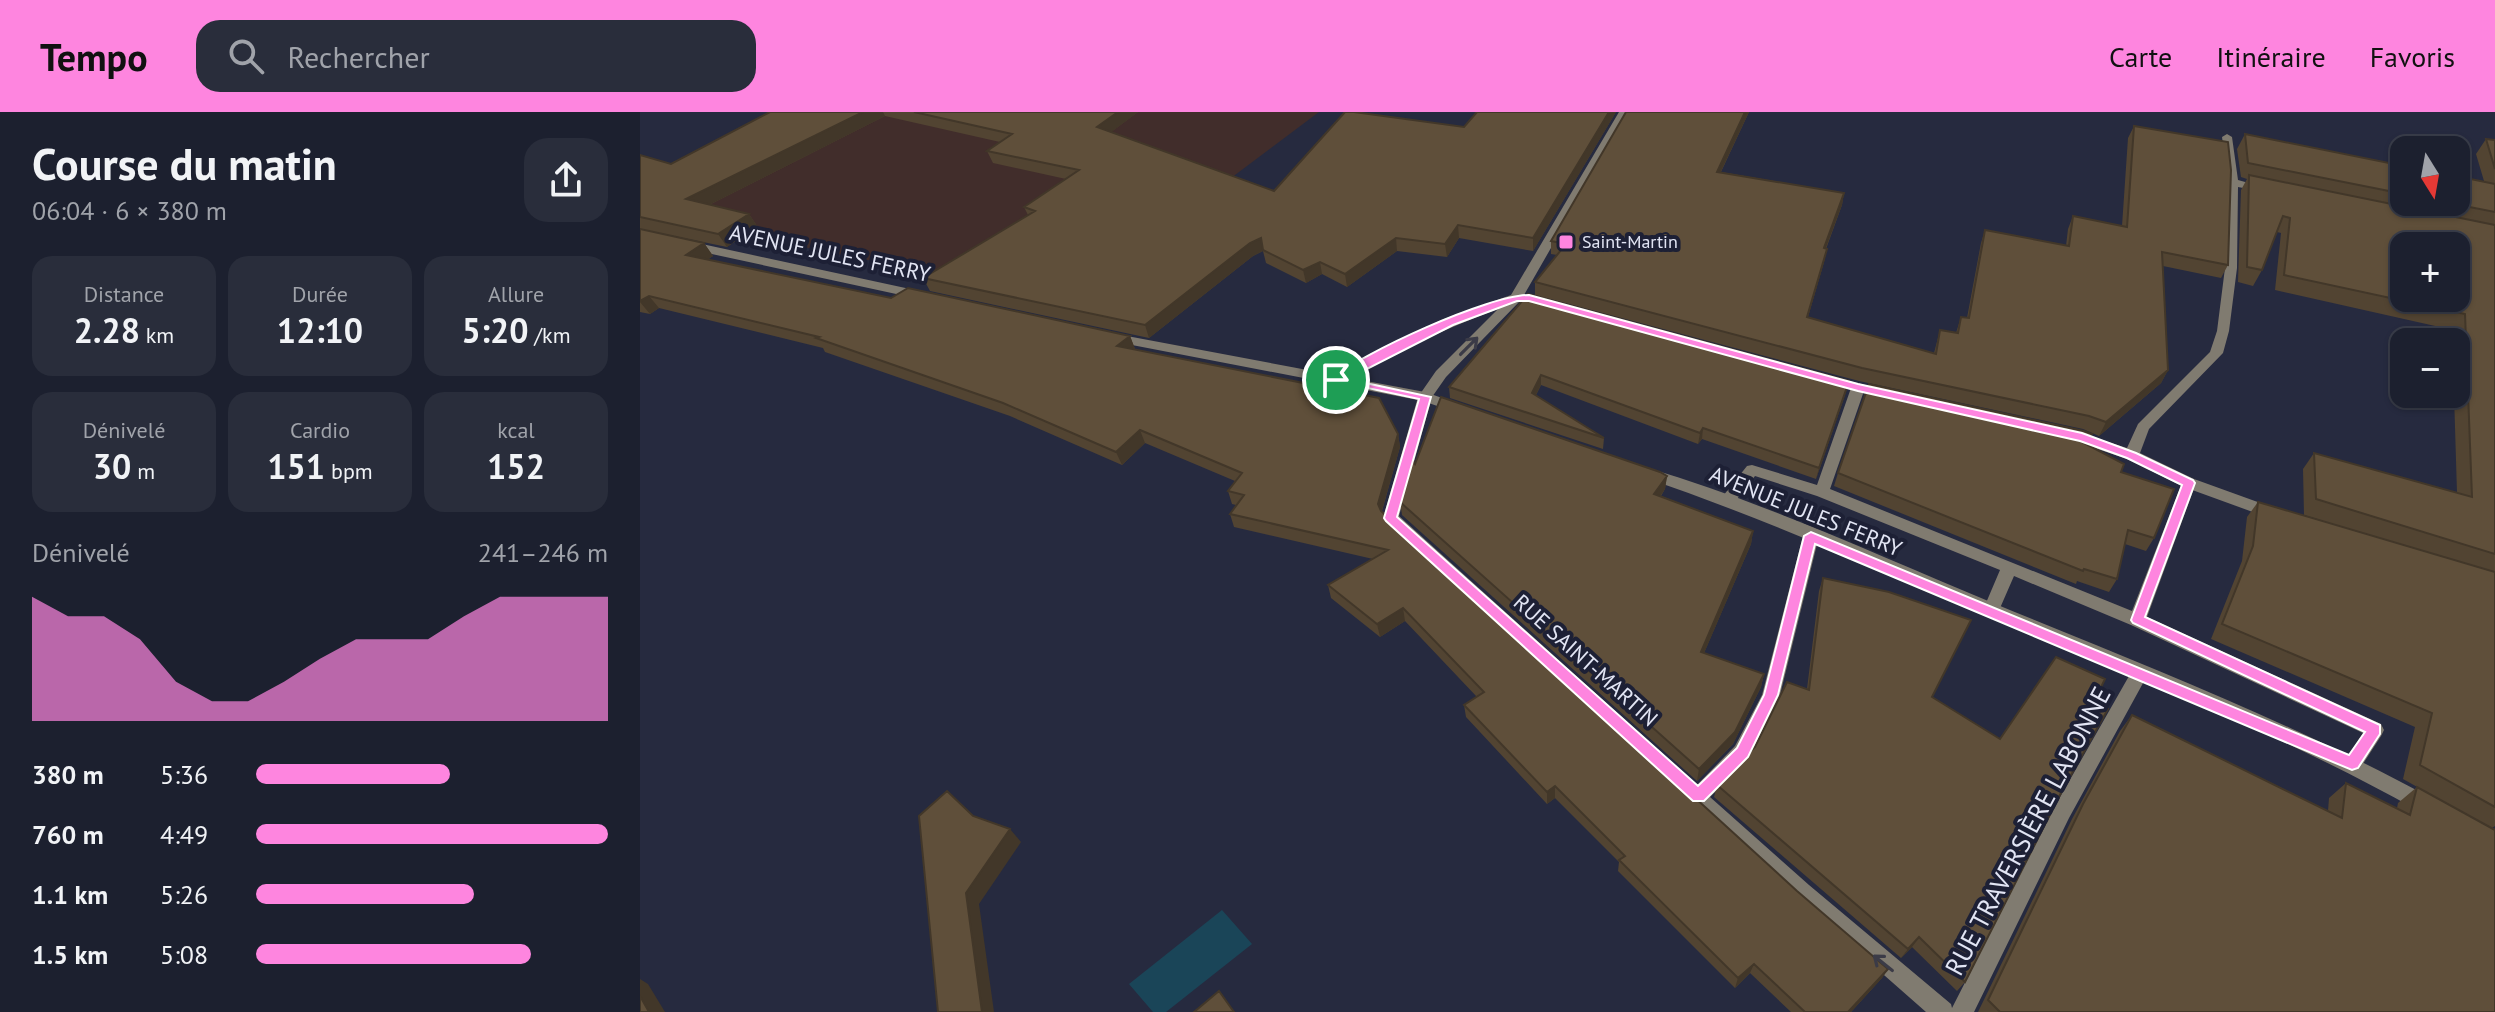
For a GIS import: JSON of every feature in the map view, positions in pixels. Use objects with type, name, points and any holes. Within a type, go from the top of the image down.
[{"type":"street","name":"RUE SAINT-MARTIN","points":[[1624,112],[1516,298],[1441,374],[1425,397],[1391,518],[1861,945],[1943,1012]]},
{"type":"street","points":[[2132,455],[2143,427],[2216,353],[2223,331],[2231,268],[2233,182],[2227,137]]},
{"type":"street","points":[[2233,182],[2280,192]]},
{"type":"street","name":"AVENUE JULES FERRY","points":[[670,241],[940,299]]},
{"type":"street","points":[[1336,380],[1449,322],[1516,298],[1557,305]]},
{"type":"street","points":[[1092,333],[1425,397],[1476,414]]},
{"type":"street","points":[[1813,375],[1900,398]]},
{"type":"street","points":[[1822,492],[1858,388]]},
{"type":"street","points":[[2054,432],[2082,437],[2132,455],[2189,483],[2285,517]]},
{"type":"street","name":"AVENUE JULES FERRY","points":[[1624,465],[1728,500],[2352,764],[2443,815]]},
{"type":"street","points":[[1728,500],[1752,470],[1822,492],[2137,620],[2375,730],[2352,764]]},
{"type":"street","points":[[2137,620],[2189,483]]},
{"type":"street","points":[[1698,796],[1742,752],[1771,695],[1811,536]]},
{"type":"street","points":[[1991,610],[2009,567]]},
{"type":"street","name":"RUE TRAVERSIÈRE LABONNE","points":[[1962,1012],[2062,812],[2139,674]]},
{"type":"shaded area","points":[[799,112],[1319,112],[1223,184],[947,276],[640,214],[640,198]]},
{"type":"water","points":[[1222,910],[1252,944],[1166,1012],[1153,1012],[1129,984]]},
{"type":"building","points":[[770,112],[863,112],[686,199],[749,214],[718,234],[640,217],[640,155],[671,164]]},
{"type":"building","points":[[914,112],[1118,112],[1097,127],[1274,191],[1345,112],[1464,127],[1477,112],[1609,112],[1533,238],[1458,225],[1445,244],[1396,238],[1345,274],[1320,262],[1303,270],[1263,250],[1261,238],[1250,243],[1145,325],[923,278],[1035,211],[1024,207],[1079,170],[987,151],[1012,134]]},
{"type":"building","points":[[1626,112],[1745,112],[1717,172],[1844,193],[1824,248],[1827,249],[1807,317],[1936,354],[1940,330],[1958,333],[1961,317],[1969,318],[1985,230],[2069,246],[2073,216],[2127,227],[2134,126],[2228,142],[2231,170],[2228,265],[2162,252],[2168,370],[2106,422],[1862,368],[1535,282],[1566,244],[1551,241]]},
{"type":"building","points":[[2245,134],[2390,163],[2390,191],[2248,163]]},
{"type":"building","points":[[2486,139],[2495,140],[2495,169]]},
{"type":"building","points":[[2249,175],[2390,204],[2390,216],[2451,216],[2495,225],[2495,554],[2316,499],[2314,453],[2472,497],[2470,328],[2466,328],[2465,314],[2456,312],[2470,312],[2470,232],[2390,232],[2390,298],[2284,275],[2290,218],[2283,216],[2262,270],[2247,267]]},
{"type":"building","points":[[2470,179],[2495,184],[2495,212],[2470,207]]},
{"type":"building","points":[[640,229],[704,243],[686,255],[891,298],[908,288],[1130,336],[1117,346],[1379,398],[1398,434],[1378,504],[1381,511],[1797,891],[1888,969],[1848,1012],[1805,1012],[1754,964],[1738,978],[1619,860],[1625,856],[1555,786],[1547,792],[1464,705],[1484,692],[1403,608],[1377,624],[1328,585],[1388,550],[1230,514],[1244,495],[1228,491],[1242,473],[1140,430],[1116,452],[1003,403],[816,338],[819,337],[649,296],[640,301]]},
{"type":"building","points":[[1528,294],[1849,381],[1819,468],[1703,428],[1700,433],[1541,375],[1532,393],[1604,438],[1449,387]]},
{"type":"building","points":[[1869,384],[2092,434],[2082,442],[2124,464],[2121,472],[2174,489],[2154,538],[2128,530],[2117,579],[2083,571],[1838,473]]},
{"type":"building","points":[[1441,397],[1660,472],[1667,476],[1654,494],[1753,531],[1701,652],[1764,674],[1735,732],[1699,769],[1400,502],[1412,459],[1415,464]]},
{"type":"building","points":[[2258,502],[2495,572],[2495,807],[2420,765],[2432,713],[2222,624],[2253,546]]},
{"type":"building","points":[[1823,578],[1889,592],[1971,620],[1932,697],[2000,739],[2056,657],[2105,679],[2094,702],[2108,709],[2061,793],[1965,982],[1919,937],[1908,949],[1717,785],[1755,747],[1787,682],[1809,690]]},
{"type":"building","points":[[2132,715],[2342,818],[2346,783],[2410,815],[2417,787],[2495,830],[2495,1012],[2000,1012],[1988,1000],[2083,804]]},
{"type":"building","points":[[947,791],[973,816],[1010,829],[966,893],[982,1012],[938,1012],[919,816]]},
{"type":"building","points":[[1219,991],[1234,1012],[1194,1012]]},
{"type":"building","points":[[640,996],[649,1012],[640,1012]]},
{"type":"place","name":"Saint-Martin","points":[[1566,242]]},
{"type":"route","points":[[1516,298],[1529,298],[1858,388],[1956,412],[2082,437],[2132,455],[2189,483],[2137,620],[2375,730],[2352,764],[2067,641],[1811,536],[1771,695],[1742,752],[1698,796],[1391,518],[1425,397],[1336,380],[1449,322],[1516,298]]}]
